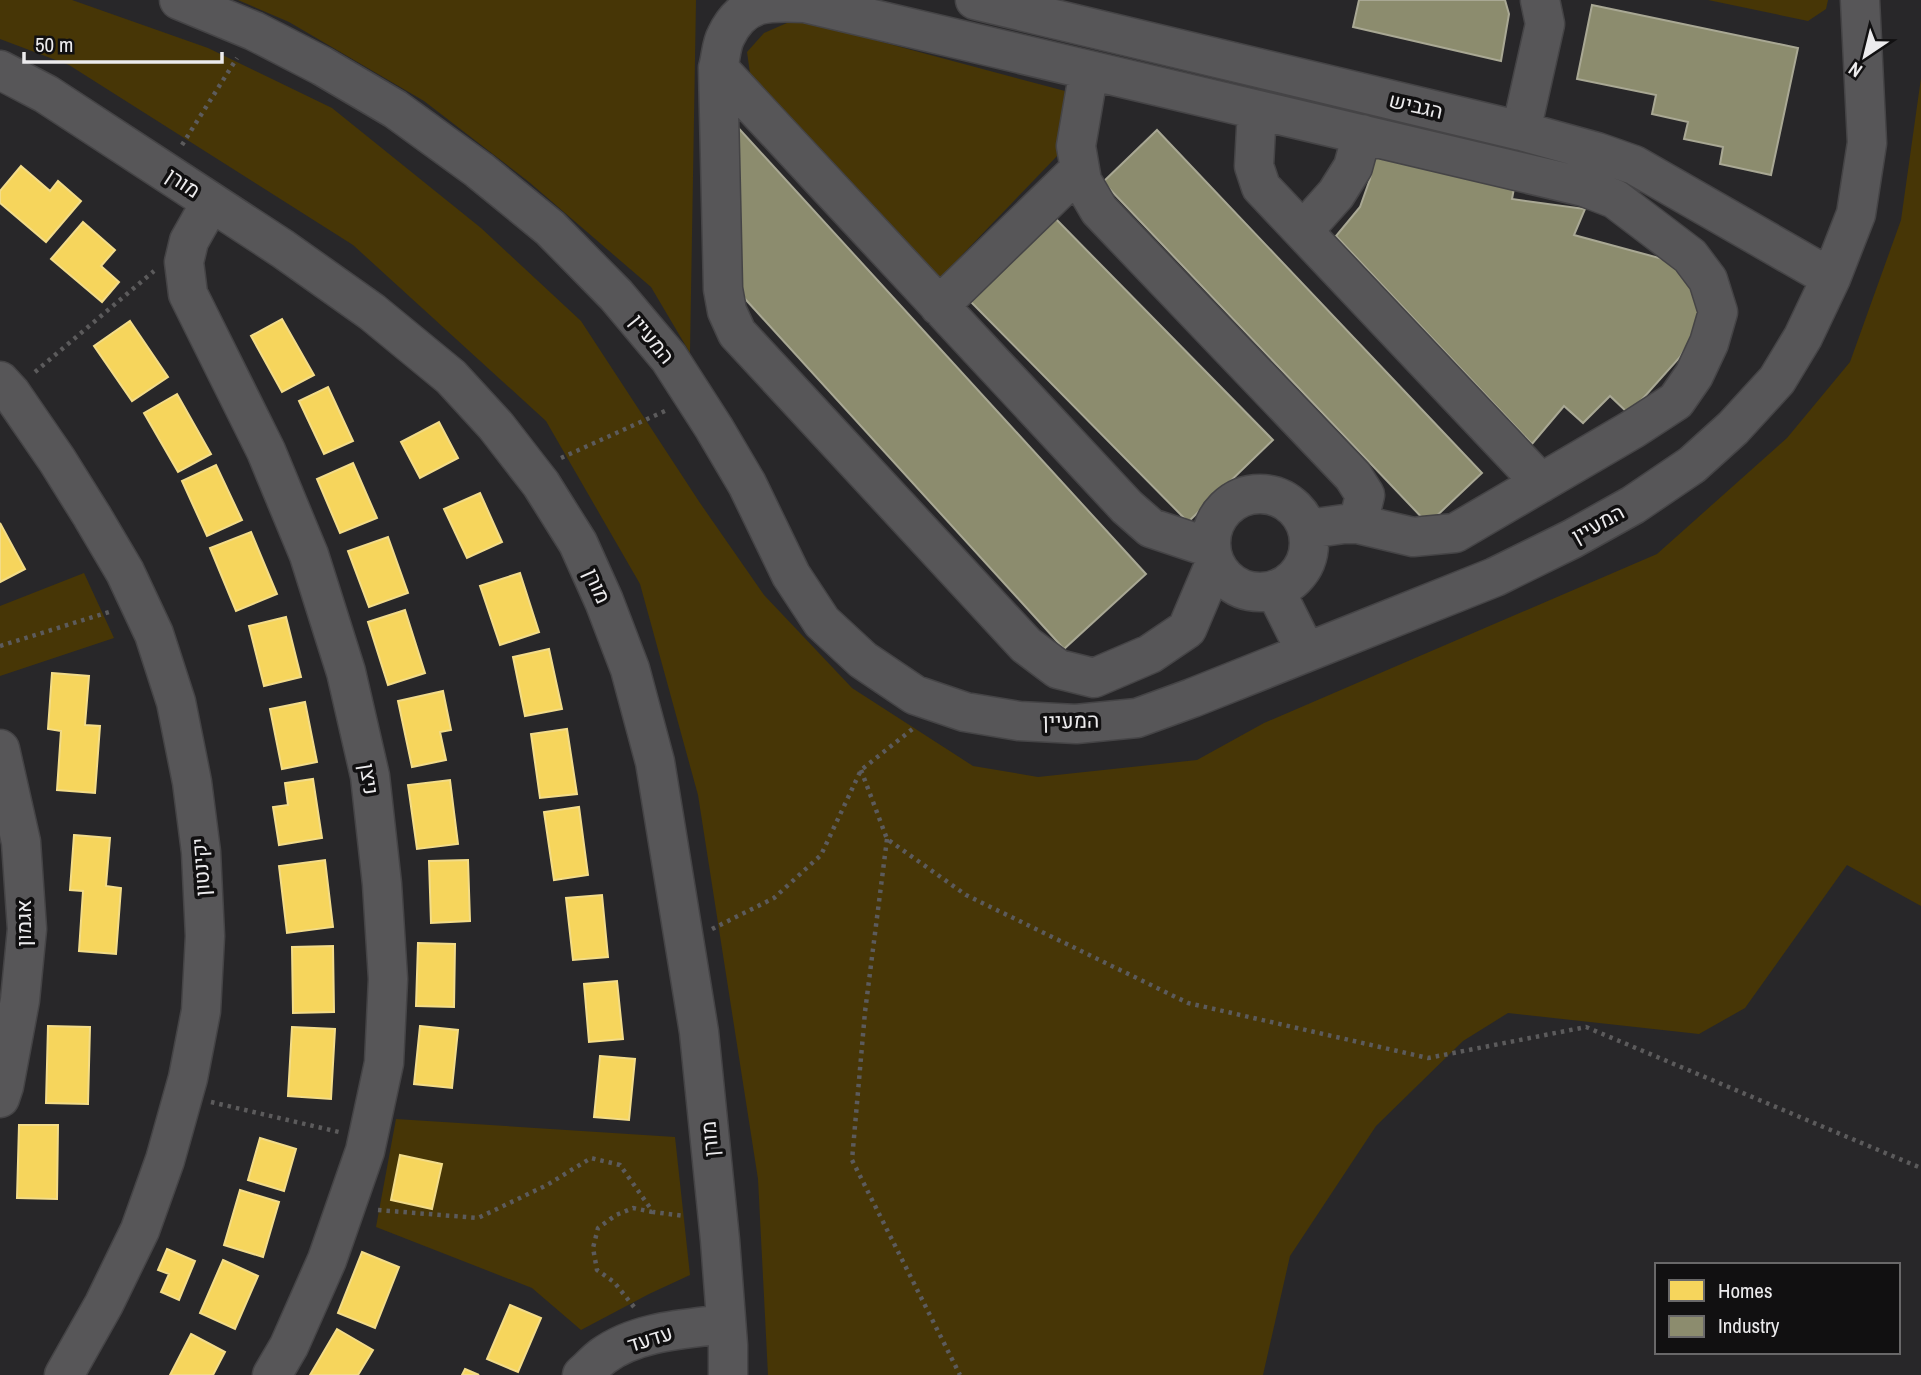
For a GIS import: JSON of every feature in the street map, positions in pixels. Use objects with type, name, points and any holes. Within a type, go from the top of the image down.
[{"type":"street","name":"המעיין","points":[[179,0],[254,31],[322,66],[395,109],[479,170],[550,228],[616,295],[669,358],[747,484],[791,575],[822,622],[863,660],[915,695],[965,712],[1019,721],[1076,724],[1137,718],[1495,577],[1633,505],[1692,465],[1733,428],[1777,380],[1803,337],[1831,278],[1856,214],[1867,143],[1860,0]]},
{"type":"street","name":"הגביש","points":[[975,0],[1521,131],[1597,152],[1634,165],[1831,278]]},
{"type":"street","points":[[1521,131],[1545,24],[1540,0]]},
{"type":"street","points":[[718,68],[939,306],[1151,528],[1213,556],[1224,577],[1237,587],[1253,592],[1275,590],[1297,576],[1306,562],[1310,546],[1308,529],[1301,514],[1289,502],[1274,495],[1258,493],[1242,496],[1228,504],[1217,516],[1212,532],[1213,556],[1187,629],[1150,654],[1094,678],[1058,669],[1026,645],[737,333],[727,311],[723,289],[718,68],[725,36],[744,10],[769,1],[805,2],[1584,187],[1615,199],[1690,256],[1708,280],[1718,312],[1709,343],[1694,375],[1676,401],[1633,429],[1455,533],[1413,537],[1358,524],[1308,529]]},
{"type":"street","name":"מורן","points":[[0,70],[46,94],[283,249],[372,312],[451,377],[496,426],[531,472],[578,543],[630,669],[655,762],[699,1032],[718,1221],[728,1375]]},
{"type":"street","points":[[1089,70],[1076,146],[1082,181],[1099,210],[1353,476],[1365,495],[1358,524]]},
{"type":"street","points":[[1257,110],[1254,166],[1261,187],[1541,483]]},
{"type":"street","points":[[1303,231],[1336,194],[1353,167],[1362,134]]},
{"type":"street","points":[[939,306],[1080,169]]},
{"type":"street","name":"ניצן","points":[[211,202],[188,242],[184,262],[188,294],[266,451],[309,555],[346,672],[370,776],[382,884],[388,979],[384,1063],[367,1138],[327,1260],[289,1346],[272,1375]]},
{"type":"street","name":"יקינטון","points":[[5,387],[57,460],[92,516],[125,572],[153,634],[176,702],[192,782],[201,852],[205,936],[201,1011],[183,1096],[165,1160],[140,1230],[104,1304],[64,1375]]},
{"type":"street","points":[[1275,590],[1306,653]]},
{"type":"street","name":"אגמון","points":[[0,749],[21,842],[27,929],[20,1000],[0,1098]]},
{"type":"street","name":"עדעד","points":[[582,1375],[604,1355],[634,1341],[669,1331],[726,1324]]},
{"type":"path","points":[[165,172],[254,31]]},
{"type":"path","points":[[5,387],[188,242]]},
{"type":"path","points":[[531,472],[694,397]]},
{"type":"path","points":[[0,646],[139,603]]},
{"type":"path","points":[[685,943],[774,898],[821,855],[861,770],[943,705]]},
{"type":"path","points":[[861,770],[887,839],[865,1012],[852,1160],[960,1375]]},
{"type":"path","points":[[887,839],[966,895],[1188,1003],[1428,1058],[1586,1027],[1921,1168]]},
{"type":"path","points":[[183,1096],[367,1138]]},
{"type":"path","points":[[345,1207],[478,1218],[547,1185],[591,1158],[620,1166],[653,1212]]},
{"type":"path","points":[[650,1336],[639,1312],[614,1282],[597,1270],[593,1248],[598,1228],[616,1215],[633,1208],[718,1221]]},
{"type":"shaded area","points":[[0,0],[72,0],[208,48],[332,108],[481,228],[581,321],[700,503],[764,595],[852,688],[973,766],[1038,777],[1197,760],[1264,723],[1657,554],[1787,438],[1850,362],[1901,220],[1921,78],[1921,906],[1847,865],[1745,1008],[1699,1034],[1508,1013],[1463,1041],[1376,1126],[1290,1256],[1263,1375],[768,1375],[758,1179],[698,795],[640,584],[546,421],[353,245],[69,65],[0,39]]},
{"type":"shaded area","points":[[238,0],[696,0],[690,353],[651,287],[529,182],[424,101],[289,22]]},
{"type":"shaded area","points":[[1708,0],[1828,0],[1826,9],[1808,21]]},
{"type":"shaded area","points":[[796,19],[1065,91],[1058,155],[937,281],[751,80],[747,52],[764,33]]},
{"type":"shaded area","points":[[84,573],[114,638],[0,676],[0,606]]},
{"type":"shaded area","points":[[396,1119],[675,1137],[690,1275],[581,1330],[532,1288],[376,1227]]},
{"type":"building: Homes","points":[[21,166],[50,191],[58,181],[81,201],[46,242],[0,203],[0,191]]},
{"type":"building: Homes","points":[[83,222],[115,250],[101,266],[119,282],[102,302],[51,259]]},
{"type":"building: Homes","points":[[282,319],[314,375],[282,392],[251,336]]},
{"type":"building: Homes","points":[[130,321],[168,377],[132,401],[94,346]]},
{"type":"building: Homes","points":[[328,387],[353,441],[324,454],[299,401]]},
{"type":"building: Homes","points":[[177,394],[211,454],[178,472],[144,413]]},
{"type":"building: Homes","points":[[439,422],[458,458],[420,478],[401,442]]},
{"type":"building: Homes","points":[[353,463],[377,518],[340,533],[317,479]]},
{"type":"building: Homes","points":[[216,465],[242,520],[207,536],[182,481]]},
{"type":"building: Homes","points":[[480,493],[502,542],[467,558],[444,509]]},
{"type":"building: Homes","points":[[0,523],[25,569],[0,582]]},
{"type":"building: Homes","points":[[251,532],[277,594],[236,611],[210,548]]},
{"type":"building: Homes","points":[[388,537],[408,593],[369,607],[348,551]]},
{"type":"building: Homes","points":[[520,573],[539,632],[500,645],[480,586]]},
{"type":"building: Homes","points":[[405,610],[425,673],[388,685],[368,622]]},
{"type":"building: Homes","points":[[286,617],[301,677],[264,686],[249,626]]},
{"type":"building: Homes","points":[[549,649],[562,709],[525,716],[513,657]]},
{"type":"building: Homes","points":[[52,673],[89,676],[85,725],[100,726],[95,793],[57,790],[61,731],[48,729]]},
{"type":"building: Homes","points":[[443,691],[451,730],[440,732],[446,760],[412,767],[398,701]]},
{"type":"building: Homes","points":[[305,702],[317,762],[282,769],[270,709]]},
{"type":"building: Homes","points":[[567,729],[577,794],[540,798],[531,734]]},
{"type":"building: Homes","points":[[313,779],[322,838],[279,845],[273,807],[288,805],[285,783]]},
{"type":"building: Homes","points":[[450,780],[458,844],[417,849],[408,785]]},
{"type":"building: Homes","points":[[579,807],[588,875],[554,880],[544,812]]},
{"type":"building: Homes","points":[[74,835],[110,838],[106,886],[121,888],[116,954],[79,951],[83,891],[70,890]]},
{"type":"building: Homes","points":[[325,860],[333,927],[287,933],[279,866]]},
{"type":"building: Homes","points":[[468,860],[470,921],[431,923],[429,861]]},
{"type":"building: Homes","points":[[602,895],[608,957],[573,960],[566,898]]},
{"type":"building: Homes","points":[[418,943],[455,944],[454,1007],[416,1006]]},
{"type":"building: Homes","points":[[333,946],[334,1012],[293,1013],[292,947]]},
{"type":"building: Homes","points":[[617,981],[623,1039],[589,1042],[584,984]]},
{"type":"building: Homes","points":[[48,1026],[90,1027],[88,1104],[46,1103]]},
{"type":"building: Homes","points":[[420,1026],[458,1030],[452,1088],[414,1084]]},
{"type":"building: Homes","points":[[292,1027],[335,1029],[331,1099],[288,1096]]},
{"type":"building: Homes","points":[[600,1056],[635,1059],[629,1120],[594,1117]]},
{"type":"building: Homes","points":[[19,1125],[58,1125],[57,1199],[17,1198]]},
{"type":"building: Homes","points":[[260,1138],[296,1149],[284,1191],[248,1180]]},
{"type":"building: Homes","points":[[400,1155],[442,1164],[432,1209],[391,1200]]},
{"type":"building: Homes","points":[[240,1190],[279,1202],[263,1257],[224,1245]]},
{"type":"building: Homes","points":[[167,1249],[195,1261],[179,1300],[161,1292],[169,1274],[158,1270]]},
{"type":"building: Homes","points":[[362,1252],[399,1267],[375,1328],[338,1313]]},
{"type":"building: Homes","points":[[223,1260],[258,1276],[235,1329],[200,1313]]},
{"type":"building: Homes","points":[[510,1305],[541,1318],[518,1372],[487,1359]]},
{"type":"building: Homes","points":[[337,1329],[373,1350],[358,1375],[310,1375]]},
{"type":"building: Homes","points":[[191,1334],[225,1352],[213,1375],[170,1375]]},
{"type":"building: Homes","points":[[465,1369],[479,1375],[462,1375]]},
{"type":"building: Industry","points":[[1359,0],[1505,0],[1509,14],[1501,61],[1353,27]]},
{"type":"building: Industry","points":[[1592,5],[1798,48],[1771,175],[1720,164],[1723,147],[1684,139],[1688,122],[1652,114],[1656,95],[1577,79]]},
{"type":"building: Industry","points":[[732,121],[1146,574],[1064,649],[737,290]]},
{"type":"building: Industry","points":[[1157,130],[1482,473],[1428,524],[1103,182]]},
{"type":"building: Industry","points":[[1375,150],[1515,183],[1512,199],[1585,209],[1574,235],[1674,262],[1701,300],[1694,334],[1680,357],[1629,414],[1610,396],[1583,423],[1564,406],[1532,444],[1336,236],[1360,207],[1370,179]]},
{"type":"building: Industry","points":[[1054,217],[1273,440],[1188,522],[969,300]]}]
